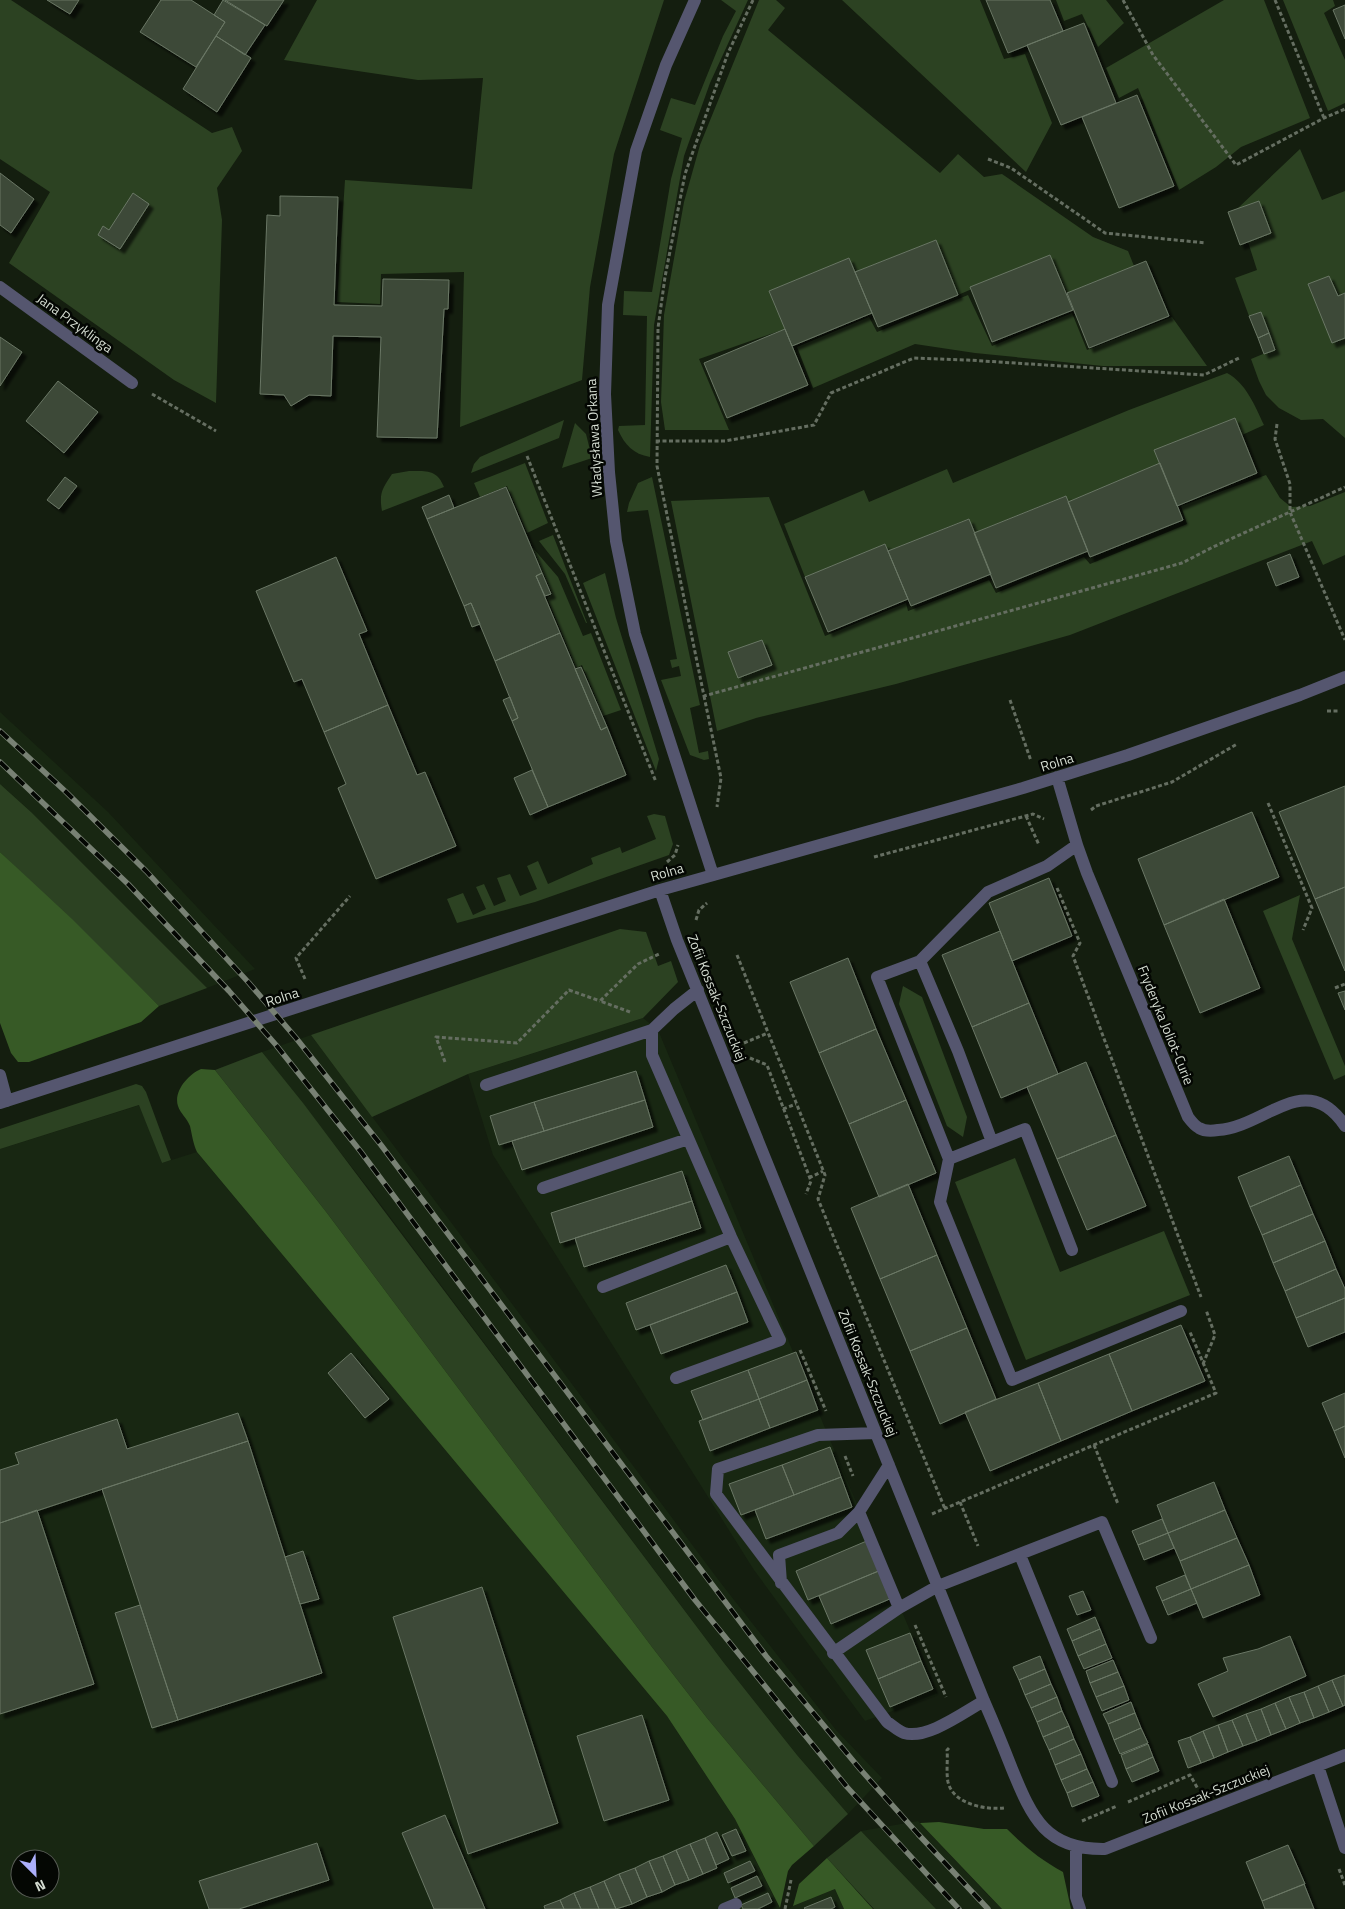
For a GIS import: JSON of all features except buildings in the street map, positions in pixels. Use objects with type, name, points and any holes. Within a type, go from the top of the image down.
[{"type":"street","name":"Władysława Orkana","points":[[695,0],[666,65],[636,151],[608,305],[604,394],[616,541],[635,634],[713,875]]},
{"type":"street","name":"Jana Przyklinga","points":[[0,286],[132,383]]},
{"type":"street","name":"Rolna","points":[[4,1102],[660,890],[1057,778],[1219,724],[1345,677]]},
{"type":"street","name":"Fryderyka Joliot-Curie","points":[[1057,778],[1077,845],[1188,1117],[1200,1128],[1211,1131],[1232,1130],[1292,1101],[1306,1099],[1319,1102],[1330,1110],[1345,1126]]},
{"type":"street","points":[[1077,845],[1047,866],[988,892],[920,961],[877,977],[949,1159],[940,1202],[1012,1380],[1181,1311]]},
{"type":"street","name":"Zofii Kossak-Szczuckiej","points":[[660,890],[677,940],[984,1701],[1027,1806],[1041,1825],[1052,1835],[1067,1844],[1088,1849],[1105,1849],[1345,1755]]},
{"type":"street","points":[[920,961],[958,1051],[992,1142]]},
{"type":"street","points":[[486,1085],[656,1026],[698,990]]},
{"type":"street","points":[[656,1026],[652,1055],[731,1237],[780,1340],[676,1378]]},
{"type":"street","points":[[0,1075],[4,1102]]},
{"type":"street","points":[[949,1159],[1025,1129],[1072,1250]]},
{"type":"street","points":[[543,1188],[688,1139]]},
{"type":"street","points":[[603,1287],[731,1237]]},
{"type":"street","points":[[876,1433],[818,1435],[718,1469],[716,1494],[833,1653],[887,1722],[903,1733],[920,1734],[934,1729],[984,1701]]},
{"type":"street","points":[[781,1583],[779,1555],[838,1534],[862,1509],[889,1465]]},
{"type":"street","points":[[862,1509],[903,1606]]},
{"type":"street","points":[[833,1653],[903,1606],[938,1586],[1102,1522],[1151,1638]]},
{"type":"street","points":[[1020,1555],[1112,1782]]},
{"type":"street","points":[[1318,1766],[1345,1848]]},
{"type":"street","points":[[1076,1846],[1076,1897],[1080,1909]]},
{"type":"path","points":[[716,813],[721,778],[657,466],[658,328],[685,174],[728,53],[753,0]]},
{"type":"path","points":[[1123,0],[1153,55],[1236,165],[1324,118],[1345,109]]},
{"type":"path","points":[[1275,0],[1324,118]]},
{"type":"path","points":[[988,159],[1011,168],[1105,233],[1206,243]]},
{"type":"path","points":[[656,441],[725,441],[814,425],[830,393],[914,358],[1204,375],[1241,357]]},
{"type":"path","points":[[132,383],[216,431]]},
{"type":"path","points":[[1277,424],[1275,439],[1290,484],[1290,512],[1345,640]]},
{"type":"path","points":[[527,456],[650,771],[658,786]]},
{"type":"path","points":[[704,696],[1182,563],[1345,487]]},
{"type":"path","points":[[1010,700],[1032,764]]},
{"type":"path","points":[[1324,711],[1339,711]]},
{"type":"path","points":[[1096,806],[1172,782],[1240,742]]},
{"type":"path","points":[[1268,803],[1312,908],[1303,930]]},
{"type":"path","points":[[874,857],[1033,814],[1047,820]]},
{"type":"path","points":[[1026,816],[1080,943],[1073,956],[1202,1298]]},
{"type":"path","points":[[305,979],[296,958],[350,896]]},
{"type":"path","points":[[694,922],[699,910],[708,902]]},
{"type":"path","points":[[600,1001],[638,964],[660,953]]},
{"type":"path","points":[[737,955],[826,1176],[818,1199],[945,1509]]},
{"type":"path","points":[[1335,988],[1345,984]]},
{"type":"path","points":[[445,1062],[436,1037],[517,1043],[569,990],[600,1001],[656,1026]]},
{"type":"path","points":[[737,1046],[768,1033]]},
{"type":"path","points":[[749,1058],[766,1065],[811,1182],[805,1197]]},
{"type":"path","points":[[783,1109],[796,1104]]},
{"type":"path","points":[[809,1178],[823,1171]]},
{"type":"path","points":[[1203,1364],[1215,1335],[1205,1307]]},
{"type":"path","points":[[930,1515],[1216,1393],[1181,1311]]},
{"type":"path","points":[[865,1327],[870,1325]]},
{"type":"path","points":[[798,1345],[836,1434],[862,1509]]},
{"type":"path","points":[[894,1398],[899,1396]]},
{"type":"path","points":[[960,1502],[987,1568]]},
{"type":"path","points":[[903,1606],[961,1737],[947,1750],[948,1783],[961,1801],[994,1809],[1009,1808]]},
{"type":"path","points":[[785,1909],[791,1880]]},
{"type":"shaded area","points":[[0,0],[11,0],[212,133],[232,127],[242,151],[217,188],[222,220],[216,403],[174,380],[9,263],[50,192],[0,159]]},
{"type":"shaded area","points":[[317,0],[664,0],[614,154],[590,287],[582,380],[460,427],[464,272],[381,274],[380,304],[337,302],[345,180],[472,189],[483,78],[418,80],[284,60]]},
{"type":"shaded area","points":[[721,0],[748,0],[710,83],[684,156],[654,325],[650,457],[639,454],[630,448],[618,430],[619,426],[645,425],[647,316],[623,315],[624,291],[652,292],[671,179],[682,138],[660,130],[671,98],[695,105],[723,36],[736,11]]},
{"type":"shaded area","points":[[759,0],[776,0],[785,8],[768,30],[940,173],[958,154],[984,177],[1002,174],[1093,237],[1128,251],[1134,266],[1067,293],[1050,255],[958,295],[936,240],[855,272],[849,258],[769,291],[785,329],[699,359],[729,430],[665,430],[661,402],[664,315],[684,202],[700,145]]},
{"type":"shaded area","points":[[842,0],[980,0],[1004,59],[1025,54],[1052,123],[1026,172]]},
{"type":"shaded area","points":[[1056,0],[1106,0],[1124,23],[1098,47],[1082,14],[1064,21]]},
{"type":"shaded area","points":[[1224,0],[1264,0],[1310,118],[1241,147],[1216,167],[1179,190],[1138,88],[1119,98],[1106,68]]},
{"type":"shaded area","points":[[1283,0],[1333,0],[1335,6],[1324,13],[1345,60],[1345,103],[1328,111]]},
{"type":"shaded area","points":[[1300,149],[1322,200],[1345,191],[1345,438],[1323,419],[1301,420],[1279,408],[1266,395],[1251,359],[1275,349],[1261,312],[1249,316],[1235,278],[1257,270],[1248,242],[1271,233],[1259,201],[1237,209]]},
{"type":"shaded area","points":[[968,295],[992,346],[1072,313],[1087,350],[1172,317],[1207,366],[1103,366],[975,353],[915,344],[813,388],[797,347],[869,317],[877,332]]},
{"type":"shaded area","points":[[1227,373],[1234,377],[1245,389],[1264,425],[1242,435],[1235,418],[1155,450],[1160,463],[1068,502],[1065,496],[974,533],[968,519],[888,551],[885,544],[805,577],[784,524],[864,490],[869,502],[947,469],[953,483],[1129,410]]},
{"type":"shaded area","points":[[564,420],[559,438],[471,473],[474,464],[480,457]]},
{"type":"shaded area","points":[[575,423],[586,434],[592,458],[562,468]]},
{"type":"shaded area","points":[[525,463],[548,523],[527,533],[507,486],[480,497],[474,483]]},
{"type":"shaded area","points":[[409,471],[430,472],[438,477],[444,487],[382,511],[382,491],[392,474]]},
{"type":"shaded area","points":[[1266,475],[1280,498],[1291,507],[1310,506],[1345,492],[1345,555],[1323,565],[1312,541],[1070,635],[896,684],[756,718],[717,731],[671,501],[769,497],[825,636],[906,603],[908,611],[989,580],[996,593],[1084,557],[1090,564],[1187,524],[1181,506]]},
{"type":"shaded area","points":[[652,477],[700,705],[690,708],[699,753],[708,751],[709,759],[704,760],[690,755],[661,680],[681,676],[679,666],[672,668],[670,660],[677,659],[648,510],[627,512],[638,483]]},
{"type":"shaded area","points":[[553,535],[587,623],[565,574],[539,541]]},
{"type":"shaded area","points":[[532,547],[558,577],[583,636],[591,633],[621,710],[603,716],[582,665],[576,668],[547,598],[552,594]]},
{"type":"shaded area","points":[[605,573],[616,618],[659,759],[656,771],[583,583]]},
{"type":"shaded area","points":[[0,712],[108,812],[255,969],[207,988],[31,812],[0,784]]},
{"type":"shaded area","points":[[0,784],[31,812],[207,988],[159,1006],[0,852]]},
{"type":"shaded area","points":[[654,814],[665,816],[673,844],[669,855],[535,902],[457,923],[447,899],[463,893],[473,915],[486,909],[476,887],[484,884],[494,906],[506,901],[497,878],[510,874],[520,896],[537,889],[527,866],[538,861],[548,884],[593,864],[591,858],[620,847],[622,853],[656,839],[647,816]]},
{"type":"shaded area","points":[[1300,895],[1292,939],[1345,1066],[1345,1075],[1334,1080],[1263,911]]},
{"type":"shaded area","points":[[620,929],[646,932],[658,966],[671,961],[678,982],[643,1018],[468,1074],[372,1117],[311,1035]]},
{"type":"shaded area","points":[[903,986],[922,997],[967,1117],[963,1137],[947,1126],[899,1004]]},
{"type":"shaded area","points":[[643,1018],[658,1030],[937,1695],[865,1721],[754,1570],[493,1155],[468,1074]]},
{"type":"shaded area","points":[[311,1035],[720,1582],[836,1730],[882,1778],[848,1814],[797,1755],[724,1663],[372,1193],[262,1052]]},
{"type":"shaded area","points":[[262,1052],[303,1103],[724,1663],[797,1755],[848,1814],[814,1846],[707,1718],[652,1647],[327,1213],[215,1070]]},
{"type":"shaded area","points":[[136,1084],[142,1086],[146,1092],[171,1160],[162,1163],[139,1105],[0,1149],[0,1129]]},
{"type":"shaded area","points":[[140,1105],[162,1163],[197,1152],[667,1716],[735,1819],[780,1909],[0,1909],[0,1149]]},
{"type":"shaded area","points":[[1015,1158],[1060,1272],[1164,1231],[1190,1295],[1026,1360],[955,1182]]},
{"type":"shaded area","points":[[918,1821],[1002,1909],[936,1909],[861,1831]]},
{"type":"shaded area","points":[[861,1831],[936,1909],[874,1909],[827,1858]]},
{"type":"shaded area","points":[[835,1889],[844,1909],[789,1909],[793,1906]]},
{"type":"green space","points":[[0,852],[72,919],[159,1006],[141,1022],[29,1062],[18,1062],[11,1053],[0,1023]]},
{"type":"green space","points":[[201,1069],[215,1070],[327,1213],[652,1647],[707,1718],[814,1846],[792,1865],[788,1871],[780,1908],[735,1819],[667,1716],[197,1152],[190,1126],[179,1109],[177,1100],[183,1084],[196,1071]]},
{"type":"green space","points":[[939,1822],[984,1829],[1007,1829],[1047,1863],[1063,1872],[1071,1909],[1002,1909],[920,1823]]},
{"type":"green space","points":[[827,1858],[873,1909],[844,1909],[835,1889],[793,1906],[799,1884]]},
{"type":"railway","points":[[0,731],[65,791],[146,871],[249,983],[296,1038],[381,1145],[766,1656],[860,1769],[988,1909]]},
{"type":"railway","points":[[0,762],[128,884],[229,991],[276,1045],[361,1152],[695,1600],[847,1787],[959,1909]]}]
